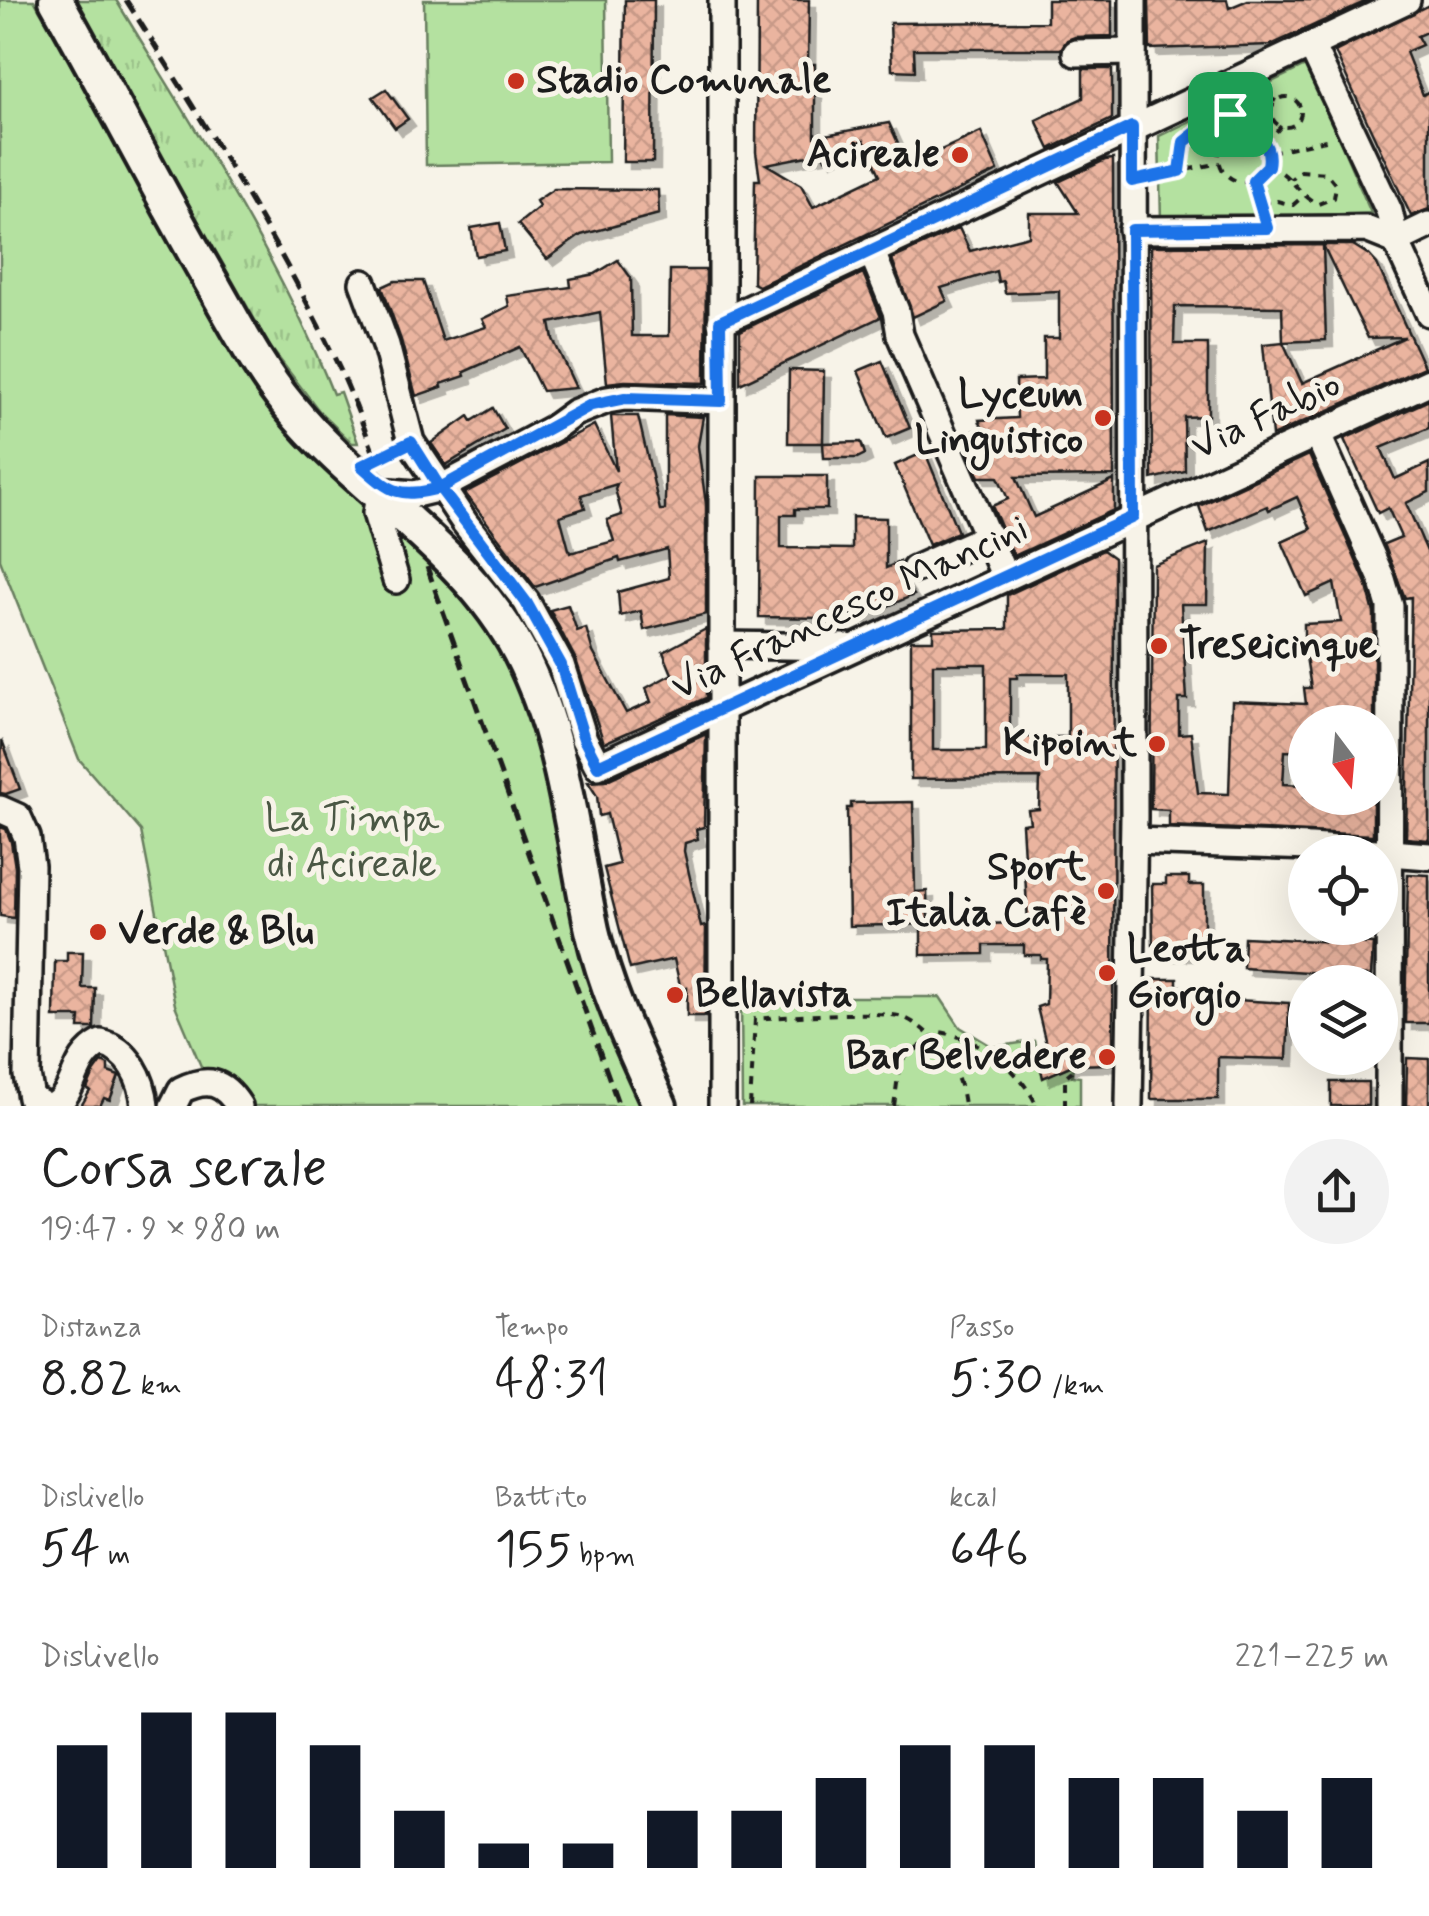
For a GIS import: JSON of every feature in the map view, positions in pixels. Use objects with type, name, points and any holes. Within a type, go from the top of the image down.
[{"type":"main road","points":[[63,13],[144,165],[290,407],[385,494],[468,578],[518,650],[555,744],[603,973],[660,1106]]},
{"type":"main road","points":[[247,332],[298,400],[385,494],[454,549],[475,572],[504,610],[545,679],[565,740],[610,938],[678,1106]]},
{"type":"street","points":[[722,0],[722,1106]]},
{"type":"street","points":[[1129,1106],[1134,841],[1133,0]]},
{"type":"street","points":[[720,322],[1407,0]]},
{"type":"street","points":[[1312,45],[1389,211],[1396,241],[1429,313]]},
{"type":"street","points":[[1076,53],[1133,52]]},
{"type":"street","points":[[1132,230],[1263,216],[1366,229],[1396,241],[1429,225]]},
{"type":"street","points":[[871,250],[896,311],[900,335],[1005,577]]},
{"type":"street","points":[[363,284],[386,345],[411,442],[440,488]]},
{"type":"street","name":"Via Fabio","points":[[1133,517],[1429,382]]},
{"type":"street","points":[[396,580],[376,513],[385,494],[415,494],[440,488],[591,405],[625,398],[721,401]]},
{"type":"street","points":[[1317,434],[1390,606],[1391,835]]},
{"type":"street","name":"Via Francesco Mancini","points":[[440,488],[526,602],[561,665],[584,739],[598,766],[1133,517]]},
{"type":"street","points":[[914,569],[988,536]]},
{"type":"street","points":[[722,645],[854,647]]},
{"type":"street","points":[[0,808],[18,817],[29,852],[27,1075],[31,1098],[45,1106]]},
{"type":"street","points":[[1134,841],[1288,848]]},
{"type":"street","points":[[1398,854],[1429,856]]},
{"type":"street","points":[[1389,1106],[1390,945]]},
{"type":"street","points":[[603,973],[625,1008],[670,1106]]},
{"type":"street","points":[[54,1106],[65,1099],[76,1067],[88,1050],[102,1042],[116,1046],[132,1064],[145,1106]]},
{"type":"street","points":[[173,1106],[181,1090],[207,1082],[229,1090],[240,1106]]},
{"type":"path","points":[[1220,86],[1237,133]]},
{"type":"path","points":[[1180,171],[1184,142],[1203,127],[1256,106],[1268,97],[1297,101],[1301,111],[1296,124],[1280,126],[1266,144]]},
{"type":"path","points":[[1272,116],[1276,101]]},
{"type":"path","points":[[1272,116],[1280,126]]},
{"type":"path","points":[[1253,134],[1264,118],[1272,116]]},
{"type":"path","points":[[1237,133],[1253,134],[1266,144],[1268,166],[1253,181],[1236,181],[1220,163],[1221,148],[1237,133]]},
{"type":"path","points":[[1269,152],[1354,134]]},
{"type":"path","points":[[1132,181],[1220,163]]},
{"type":"path","points":[[1268,166],[1291,179],[1302,197],[1318,204],[1334,198],[1336,184],[1326,173],[1300,170],[1291,179]]},
{"type":"path","points":[[1253,181],[1263,216],[1277,202],[1293,205],[1302,197]]},
{"type":"path","points":[[362,466],[411,442]]},
{"type":"path","points":[[750,1106],[755,1020],[793,1015],[902,1016],[931,1036],[951,1064],[964,1106]]},
{"type":"path","points":[[894,1106],[900,1061],[940,1032],[960,1036],[992,1054],[1037,1106]]},
{"type":"path","points":[[1065,1106],[1065,1077],[1072,1072]]},
{"type":"path","points":[[1028,1106],[1032,1096]]},
{"type":"green space","name":"La Timpa di Acireale","points":[[0,0],[34,0],[246,375],[277,419],[327,471],[438,564],[488,624],[529,710],[644,1106],[249,1106],[203,1071],[175,1005],[141,831],[79,759],[0,560]]},
{"type":"green space","points":[[72,0],[116,0],[261,242],[333,394],[340,392],[358,443],[352,443],[320,412],[271,348]]},
{"type":"green space","name":"Stadio Comunale","points":[[424,0],[606,0],[608,162],[426,165]]},
{"type":"green space","points":[[1307,65],[1371,213],[1161,221],[1159,136]]},
{"type":"green space","points":[[741,997],[940,997],[960,1027],[993,1047],[1034,1041],[1043,1077],[1073,1065],[1072,1076],[1080,1077],[1080,1106],[742,1106]]},
{"type":"building","points":[[625,0],[654,0],[653,162],[623,162]]},
{"type":"building","points":[[757,0],[809,0],[808,64],[815,64],[815,137],[889,123],[908,165],[981,132],[998,171],[759,286],[753,283],[755,180],[760,180],[756,152]],"holes":[[[864,140],[880,175],[813,207],[801,185],[766,164],[823,153],[825,158]]]},
{"type":"building","points":[[1047,0],[1112,0],[1112,36],[1075,37],[1061,49],[914,49],[915,71],[892,70],[890,23],[1047,22]]},
{"type":"building","points":[[1149,0],[1227,0],[1229,8],[1248,0],[1369,0],[1271,45],[1150,49]]},
{"type":"building","points":[[1429,5],[1429,31],[1417,36],[1422,45],[1406,52],[1423,95],[1429,91],[1429,209],[1411,216],[1335,52]]},
{"type":"building","points":[[1083,69],[1112,69],[1112,119],[1050,149],[1036,120],[1083,98]]},
{"type":"building","points":[[386,89],[408,119],[395,128],[373,97]]},
{"type":"building","points":[[1113,159],[1114,476],[1016,477],[1034,517],[1114,480],[1114,510],[1014,556],[992,506],[1008,499],[998,477],[979,477],[964,442],[971,442],[971,432],[982,427],[979,420],[1017,418],[1016,380],[1044,379],[1044,338],[1059,338],[1059,291],[1005,293],[996,271],[941,288],[947,301],[913,317],[892,259],[959,228],[970,251],[1029,236],[1029,213],[1078,213],[1058,182]]},
{"type":"building","points":[[554,189],[658,190],[659,214],[581,235],[547,259],[518,224],[539,207],[536,201]]},
{"type":"building","points":[[500,223],[505,251],[476,256],[471,228]]},
{"type":"building","points":[[1323,245],[1326,340],[1283,342],[1282,307],[1175,306],[1174,344],[1208,344],[1208,416],[1184,417],[1185,471],[1152,479],[1151,246]]},
{"type":"building","points":[[1323,245],[1353,245],[1377,264],[1424,367],[1272,436],[1263,344],[1283,342],[1302,383],[1405,337],[1368,338]]},
{"type":"building","points":[[618,260],[631,278],[632,336],[669,336],[670,270],[706,270],[705,383],[607,383],[600,312],[550,323],[553,339],[576,388],[542,391],[520,347],[416,396],[382,287],[395,281],[423,281],[443,341],[486,327],[482,319],[509,306],[507,296],[571,287],[570,279],[595,274]]},
{"type":"building","points":[[863,273],[881,317],[740,384],[740,331]]},
{"type":"building","points":[[882,361],[910,428],[886,438],[858,371]]},
{"type":"building","points":[[789,370],[824,371],[823,443],[788,443]]},
{"type":"building","points":[[1429,400],[1429,428],[1381,448],[1395,479],[1429,463],[1429,492],[1406,503],[1429,556],[1429,840],[1406,838],[1411,597],[1405,598],[1384,544],[1401,537],[1388,508],[1378,513],[1344,439]]},
{"type":"building","points":[[493,408],[505,429],[446,465],[431,443],[469,416],[472,421]]},
{"type":"building","points":[[665,415],[703,417],[698,446],[706,504],[706,614],[644,630],[641,611],[620,616],[618,592],[669,578],[667,549],[620,562],[619,558],[535,587],[465,493],[594,425],[616,471],[611,416],[638,416],[660,510],[665,510]],"holes":[[[617,484],[622,515],[607,520],[614,541],[570,553],[560,516],[585,508],[581,495]]]},
{"type":"building","points":[[861,442],[865,454],[857,458],[824,458],[823,443]]},
{"type":"building","points":[[925,452],[958,532],[929,545],[895,465]]},
{"type":"building","points":[[1309,455],[1366,583],[1374,613],[1374,705],[1288,705],[1283,784],[1288,784],[1288,815],[1373,815],[1373,835],[1169,826],[1169,810],[1151,809],[1153,565],[1208,543],[1207,604],[1181,604],[1187,699],[1179,699],[1179,734],[1191,733],[1198,793],[1229,794],[1232,701],[1306,704],[1304,688],[1311,688],[1304,624],[1341,622],[1334,583],[1306,596],[1282,542],[1311,529],[1297,497],[1208,532],[1199,506]]},
{"type":"building","points":[[760,476],[827,476],[827,509],[795,509],[795,515],[781,515],[781,548],[852,549],[852,517],[886,518],[886,568],[899,562],[900,575],[914,595],[865,616],[825,613],[825,618],[759,617]]},
{"type":"building","points":[[1103,550],[1114,558],[1113,1064],[1072,1065],[1043,1078],[1037,1051],[1047,1048],[1037,1007],[1046,1004],[1047,959],[1024,955],[1024,945],[984,945],[984,954],[921,955],[921,925],[1028,923],[1022,824],[1030,823],[1028,810],[1039,809],[1040,778],[911,779],[911,640],[933,640],[933,630],[1007,629],[1007,595]],"holes":[[[933,664],[986,664],[986,750],[933,750]],[[1017,674],[1068,674],[1068,737],[1010,737],[1010,678],[1017,678]]]},
{"type":"building","points":[[568,605],[577,631],[586,628],[593,652],[626,713],[651,702],[646,688],[672,674],[663,652],[706,629],[706,698],[604,743],[576,660],[550,610]]},
{"type":"building","points":[[706,734],[704,827],[696,829],[698,839],[685,843],[684,851],[701,927],[706,926],[705,1016],[687,1016],[687,988],[681,990],[674,959],[630,969],[604,868],[619,864],[607,814],[599,816],[597,796],[588,782],[605,781]]},
{"type":"building","points":[[2,740],[20,789],[6,794],[0,793]]},
{"type":"building","points":[[913,802],[915,892],[927,891],[928,924],[849,926],[847,808],[851,808],[851,803]]},
{"type":"building","points":[[0,827],[6,829],[11,842],[15,867],[14,918],[0,916]]},
{"type":"building","points":[[1408,874],[1429,875],[1429,1023],[1405,1023]]},
{"type":"building","points":[[1166,877],[1189,877],[1189,885],[1204,885],[1204,945],[1187,945],[1187,954],[1167,954],[1167,945],[1153,945],[1152,884],[1166,884]]},
{"type":"building","points":[[1244,937],[1288,939],[1288,945],[1373,945],[1372,965],[1288,965],[1288,971],[1243,968]]},
{"type":"building","points":[[67,952],[83,952],[82,988],[95,988],[94,1028],[79,1028],[80,1017],[54,1017],[55,961],[67,961]]},
{"type":"building","points":[[1152,979],[1177,979],[1177,992],[1184,992],[1185,997],[1288,1003],[1287,1059],[1218,1057],[1218,1099],[1151,1099]]},
{"type":"building","points":[[1407,1058],[1429,1059],[1429,1106],[1406,1106]]},
{"type":"building","points":[[102,1062],[108,1065],[108,1072],[119,1076],[110,1100],[104,1098],[100,1106],[81,1106],[94,1073]]},
{"type":"building","points":[[1331,1082],[1368,1082],[1368,1106],[1331,1106]]},
{"type":"railway","points":[[126,0],[236,176],[312,312],[373,451]]},
{"type":"railway","points":[[427,567],[619,1106]]},
{"type":"place","name":"Stadio Comunale","points":[[516,81]]},
{"type":"place","name":"Acireale","points":[[960,155]]},
{"type":"place","name":"Lyceum Linguistico","points":[[1103,418]]},
{"type":"place","name":"Treseicinque","points":[[1159,646]]},
{"type":"place","name":"Kipoint","points":[[1157,744]]},
{"type":"place","name":"Sport Italia Cafè","points":[[1106,891]]},
{"type":"place","name":"Verde & Blu","points":[[98,932]]},
{"type":"place","name":"Leotta Giorgio","points":[[1107,973]]},
{"type":"place","name":"Bellavista","points":[[675,995]]},
{"type":"place","name":"Bar Belvedere","points":[[1107,1057]]},
{"type":"route","points":[[1230,114],[1184,142],[1180,171],[1132,181],[1132,127],[720,322],[721,401],[625,398],[591,405],[440,488],[415,494],[392,492],[362,466],[411,442],[440,488],[465,523],[526,602],[561,665],[584,739],[598,766],[1133,517],[1132,230],[1267,228],[1253,181],[1268,166],[1269,152],[1260,138],[1237,133],[1230,114]]}]
